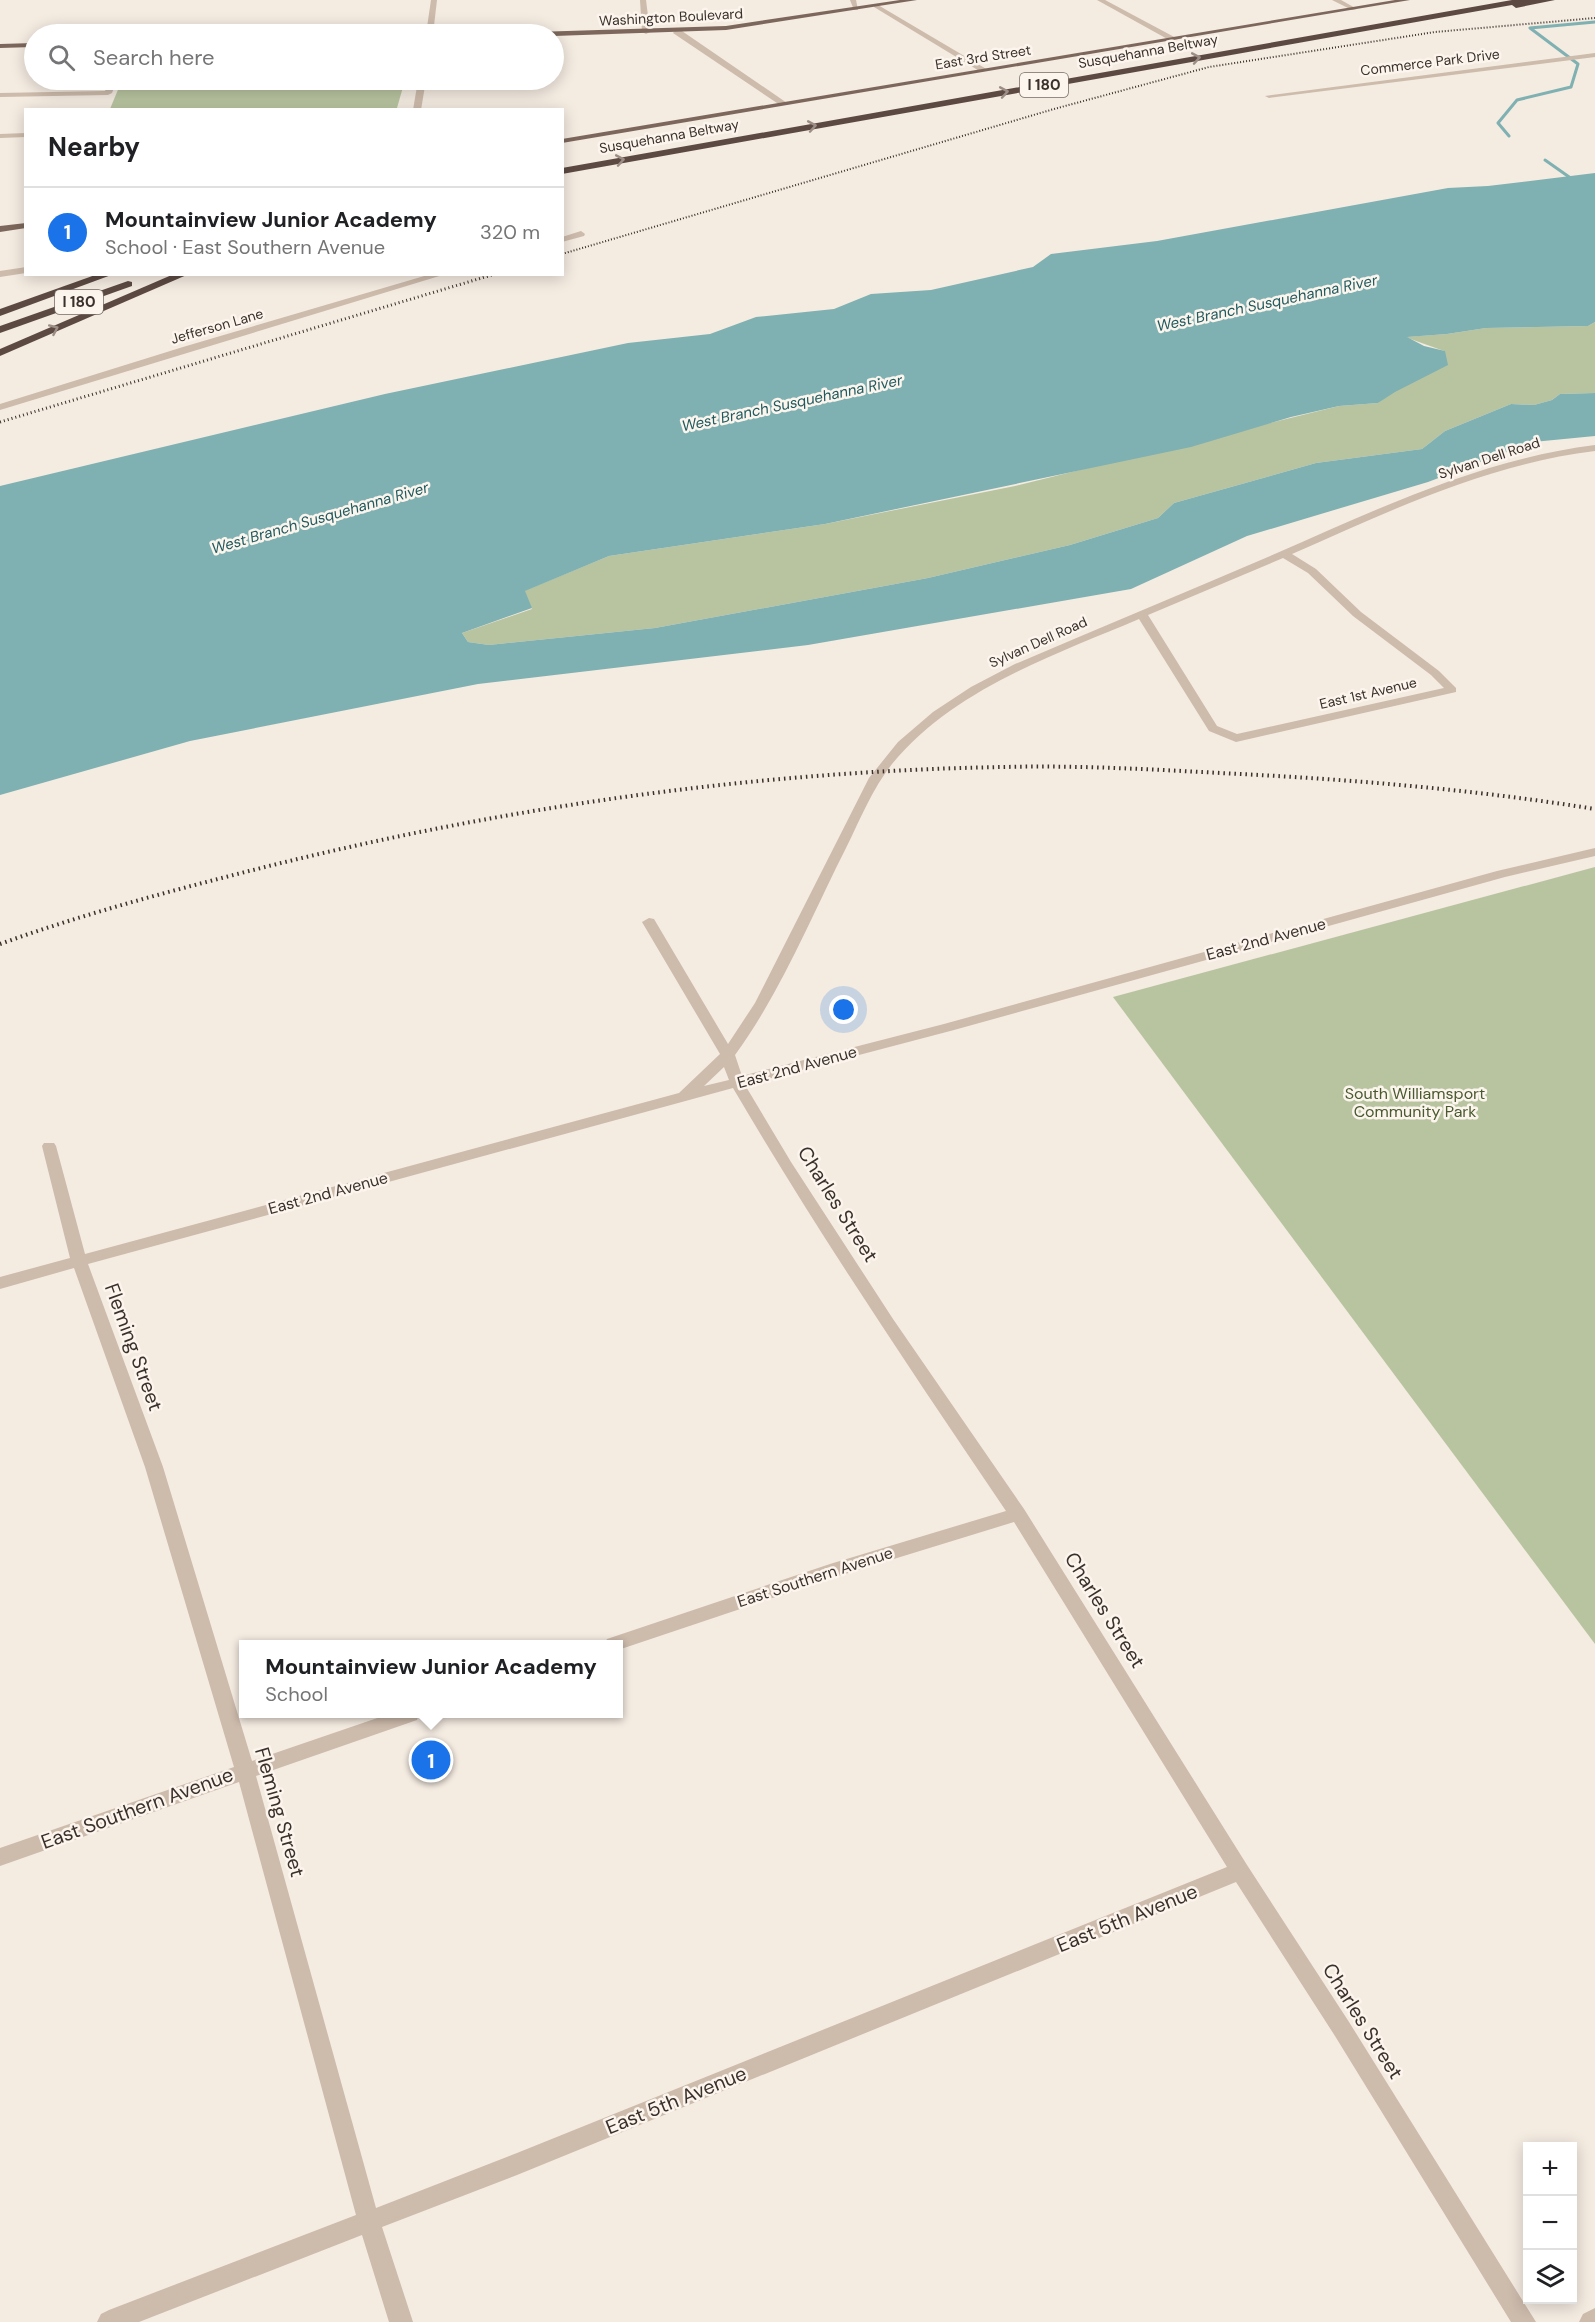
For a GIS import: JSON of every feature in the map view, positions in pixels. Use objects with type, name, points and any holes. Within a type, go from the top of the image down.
[{"type":"highway","name":"Susquehanna Beltway","points":[[564,171],[1526,0]]},
{"type":"highway","points":[[1387,25],[1551,0]]},
{"type":"highway","points":[[1347,21],[1406,10]]},
{"type":"highway","points":[[0,305],[85,276]]},
{"type":"highway","name":"I 180","points":[[0,313],[103,276]]},
{"type":"highway","name":"I 180","points":[[0,330],[152,276]]},
{"type":"highway","points":[[0,352],[179,276]]},
{"type":"main road","name":"Washington Boulevard","points":[[564,33],[741,27],[914,0]]},
{"type":"main road","name":"East 3rd Street","points":[[564,141],[1407,0]]},
{"type":"main road","points":[[0,46],[24,45]]},
{"type":"main road","points":[[0,229],[24,225]]},
{"type":"street","points":[[430,24],[434,0]]},
{"type":"street","points":[[643,0],[646,32]]},
{"type":"street","points":[[853,0],[856,9]]},
{"type":"street","points":[[1100,0],[1174,39]]},
{"type":"street","points":[[1335,0],[1354,9]]},
{"type":"street","points":[[876,6],[984,70]]},
{"type":"street","points":[[676,31],[783,104]]},
{"type":"street","name":"Commerce Park Drive","points":[[1269,96],[1595,55]]},
{"type":"street","points":[[0,95],[108,93],[109,90]]},
{"type":"street","points":[[417,108],[420,90]]},
{"type":"street","points":[[0,135],[24,135]]},
{"type":"street","points":[[564,239],[581,234]]},
{"type":"street","points":[[0,274],[24,270]]},
{"type":"street","name":"Jefferson Lane","points":[[0,407],[186,349],[435,276]]},
{"type":"street","name":"Sylvan Dell Road","points":[[679,1098],[696,1086],[728,1056],[762,1003],[873,781],[887,761],[924,723],[975,687],[1017,667],[1391,508],[1482,474],[1558,452],[1595,448]]},
{"type":"street","name":"East 1st Avenue","points":[[1142,614],[1213,728],[1236,738],[1452,690],[1435,673],[1357,614],[1312,571],[1284,554]]},
{"type":"street","name":"East 2nd Avenue","points":[[0,1283],[949,1027],[1502,874],[1595,852]]},
{"type":"street","name":"Charles Street","points":[[649,922],[728,1056],[737,1083],[785,1164],[887,1323],[1018,1514],[1524,2322]]},
{"type":"street","name":"Fleming Street","points":[[49,1146],[79,1261],[154,1467],[245,1770],[369,2222],[401,2322]]},
{"type":"street","name":"East Southern Avenue","points":[[623,1641],[830,1571],[1018,1514]]},
{"type":"street","name":"East Southern Avenue","points":[[0,1857],[396,1718]]},
{"type":"street","name":"East 5th Avenue","points":[[110,2322],[369,2222],[1240,1871]]},
{"type":"green space","points":[[118,90],[402,90],[397,108],[110,108]]},
{"type":"green space","points":[[1595,322],[1595,393],[1560,394],[1552,400],[1534,405],[1511,404],[1445,431],[1422,449],[1316,463],[1174,503],[1158,518],[1070,545],[928,578],[655,628],[489,645],[468,642],[462,633],[532,609],[524,591],[609,556],[825,524],[1015,486],[1339,406],[1378,403],[1444,351],[1405,337],[1486,328],[1588,326]]},
{"type":"green space","name":"South Williamsport Community Park","points":[[1595,867],[1595,1644],[1113,997]]},
{"type":"water","name":"West Branch Susquehanna River","points":[[1595,173],[1595,322],[1588,326],[1486,328],[1407,337],[1424,346],[1445,351],[1448,365],[1378,403],[1339,406],[1291,417],[1191,447],[825,524],[609,556],[525,591],[532,608],[462,633],[468,642],[489,645],[655,628],[928,578],[1070,545],[1158,518],[1174,503],[1316,463],[1422,449],[1445,431],[1511,404],[1534,405],[1552,400],[1560,394],[1595,393],[1595,436],[1533,442],[1428,482],[1247,536],[1131,589],[808,645],[478,684],[190,741],[0,795],[0,486],[385,394],[628,343],[710,334],[756,317],[834,309],[871,294],[931,290],[1033,267],[1051,254],[1157,241],[1448,188],[1488,186]]},
{"type":"waterway","points":[[1509,136],[1498,123],[1517,100],[1571,87],[1578,64],[1530,28],[1595,22]]},
{"type":"waterway","points":[[1545,160],[1572,179]]},
{"type":"railway","points":[[564,253],[1054,109],[1209,67],[1435,32],[1595,18]]},
{"type":"railway","points":[[0,422],[488,276]]},
{"type":"railway","points":[[0,944],[101,911],[204,883],[363,844],[453,825],[636,795],[820,776],[1004,767],[1151,770],[1285,776],[1374,783],[1506,796],[1595,809]]},
{"type":"place","name":"Mountainview Junior Academy","points":[[431,1760]]}]
